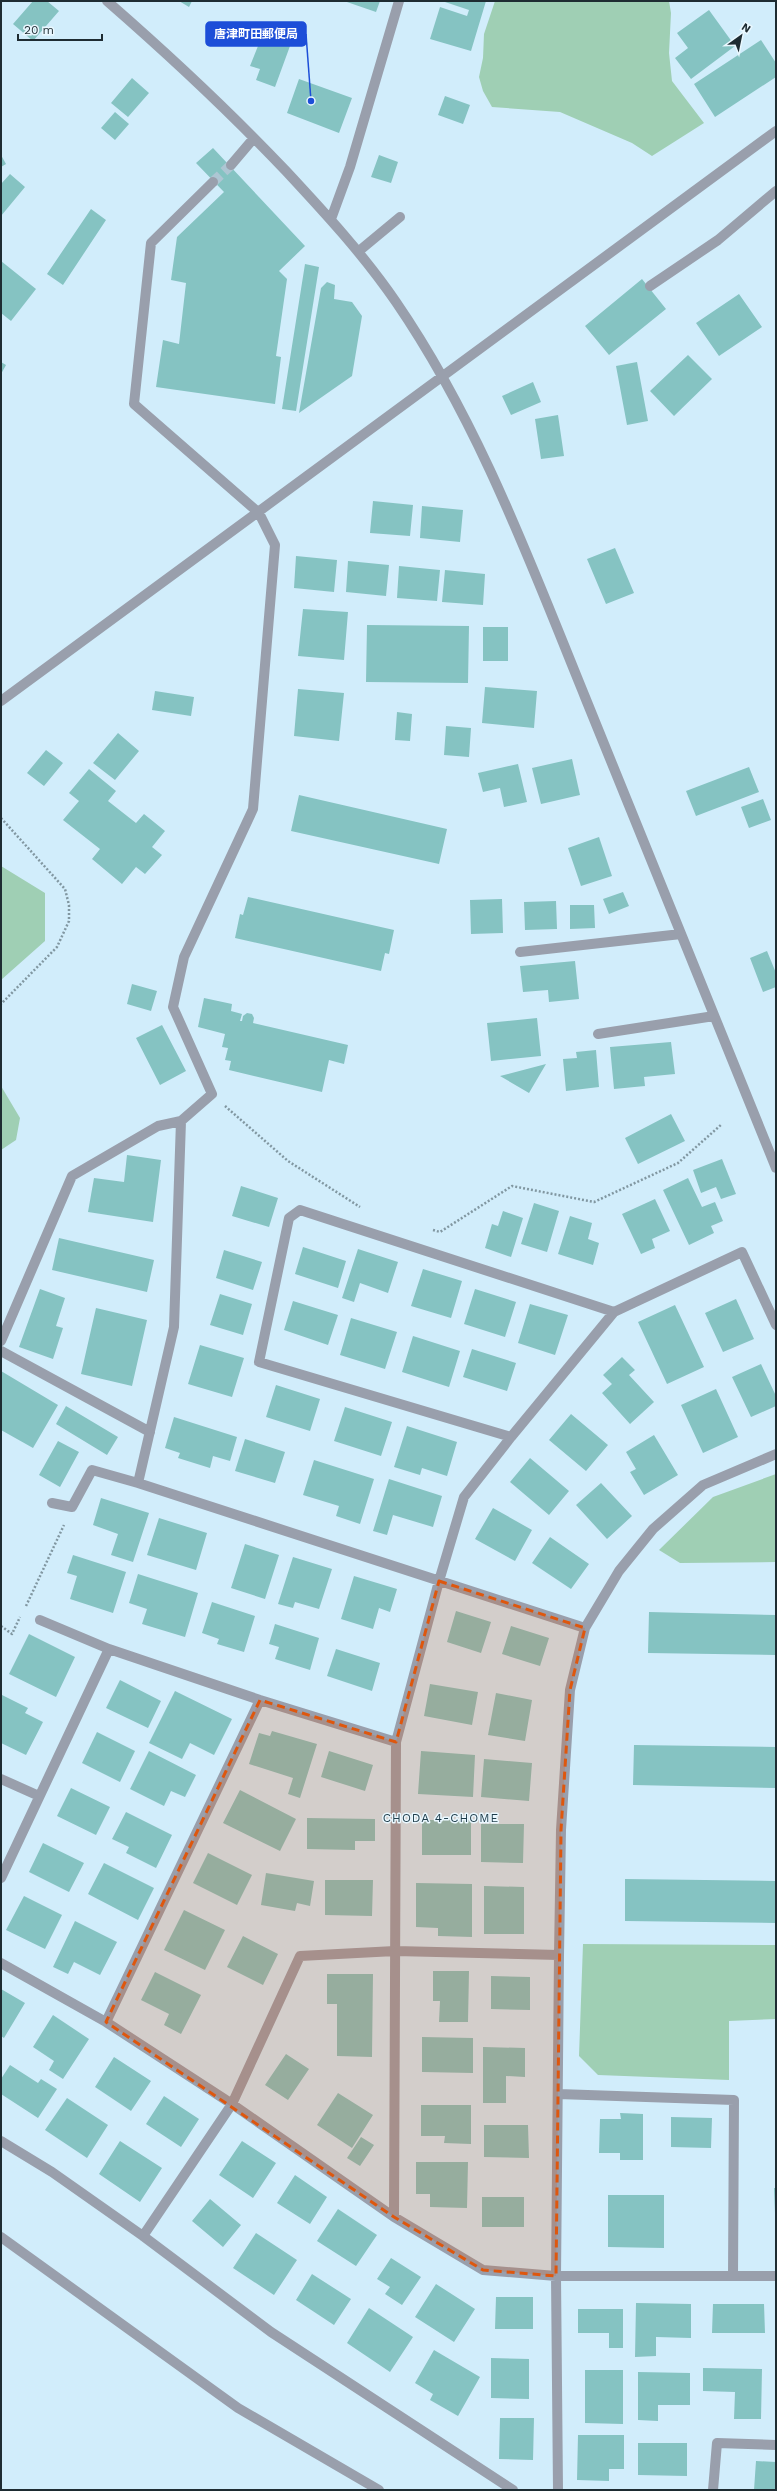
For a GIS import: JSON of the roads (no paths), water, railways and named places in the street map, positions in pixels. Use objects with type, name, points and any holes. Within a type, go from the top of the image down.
[{"type":"street","points":[[107,1],[152,40],[254,138],[331,219],[359,251],[397,304],[441,375],[483,452],[776,1168]]},
{"type":"street","points":[[331,219],[350,167],[399,1]]},
{"type":"street","points":[[1,701],[372,430],[441,375],[776,131]]},
{"type":"street","points":[[231,165],[254,138]]},
{"type":"street","points":[[1,1341],[72,1176],[158,1126],[181,1121],[212,1094],[173,1007],[184,957],[253,809],[275,545],[259,513],[134,404],[152,243],[213,182]]},
{"type":"street","points":[[650,286],[718,240],[776,191]]},
{"type":"street","points":[[359,251],[400,217]]},
{"type":"street","points":[[520,952],[681,934]]},
{"type":"street","points":[[598,1034],[714,1016]]},
{"type":"street","points":[[138,1483],[174,1327],[181,1121]]},
{"type":"street","points":[[511,1437],[259,1362],[289,1218],[300,1210],[614,1312]]},
{"type":"street","points":[[394,2217],[396,1742],[439,1581],[464,1497],[511,1437],[614,1312],[742,1252],[776,1325]]},
{"type":"street","points":[[1,1351],[150,1432]]},
{"type":"street","points":[[558,2490],[556,2276],[559,1955],[561,1830],[570,1690],[585,1628],[619,1571],[653,1529],[703,1485],[776,1454]]},
{"type":"street","points":[[52,1503],[72,1507],[92,1470],[138,1483],[585,1628]]},
{"type":"street","points":[[40,1620],[109,1649],[260,1700],[396,1742]]},
{"type":"street","points":[[1,1878],[109,1649]]},
{"type":"street","points":[[106,2022],[260,1700]]},
{"type":"street","points":[[1,1779],[39,1796]]},
{"type":"street","points":[[143,2236],[232,2104],[300,1956],[395,1951],[559,1955]]},
{"type":"street","points":[[1,1963],[106,2022],[232,2104],[394,2217],[484,2270],[556,2276],[776,2276]]},
{"type":"street","points":[[558,2094],[734,2100],[733,2276]]},
{"type":"street","points":[[1,2141],[52,2172],[143,2236],[271,2332],[513,2490]]},
{"type":"street","points":[[1,2237],[238,2408],[379,2490]]},
{"type":"street","points":[[713,2490],[716,2443],[776,2445]]},
{"type":"tunnel","points":[[213,182],[231,165]]},
{"type":"place","name":"唐津町田郵便局","points":[[311,101]]},
{"type":"district","name":"CHODA 4-CHOME","points":[[441,1818]]}]
